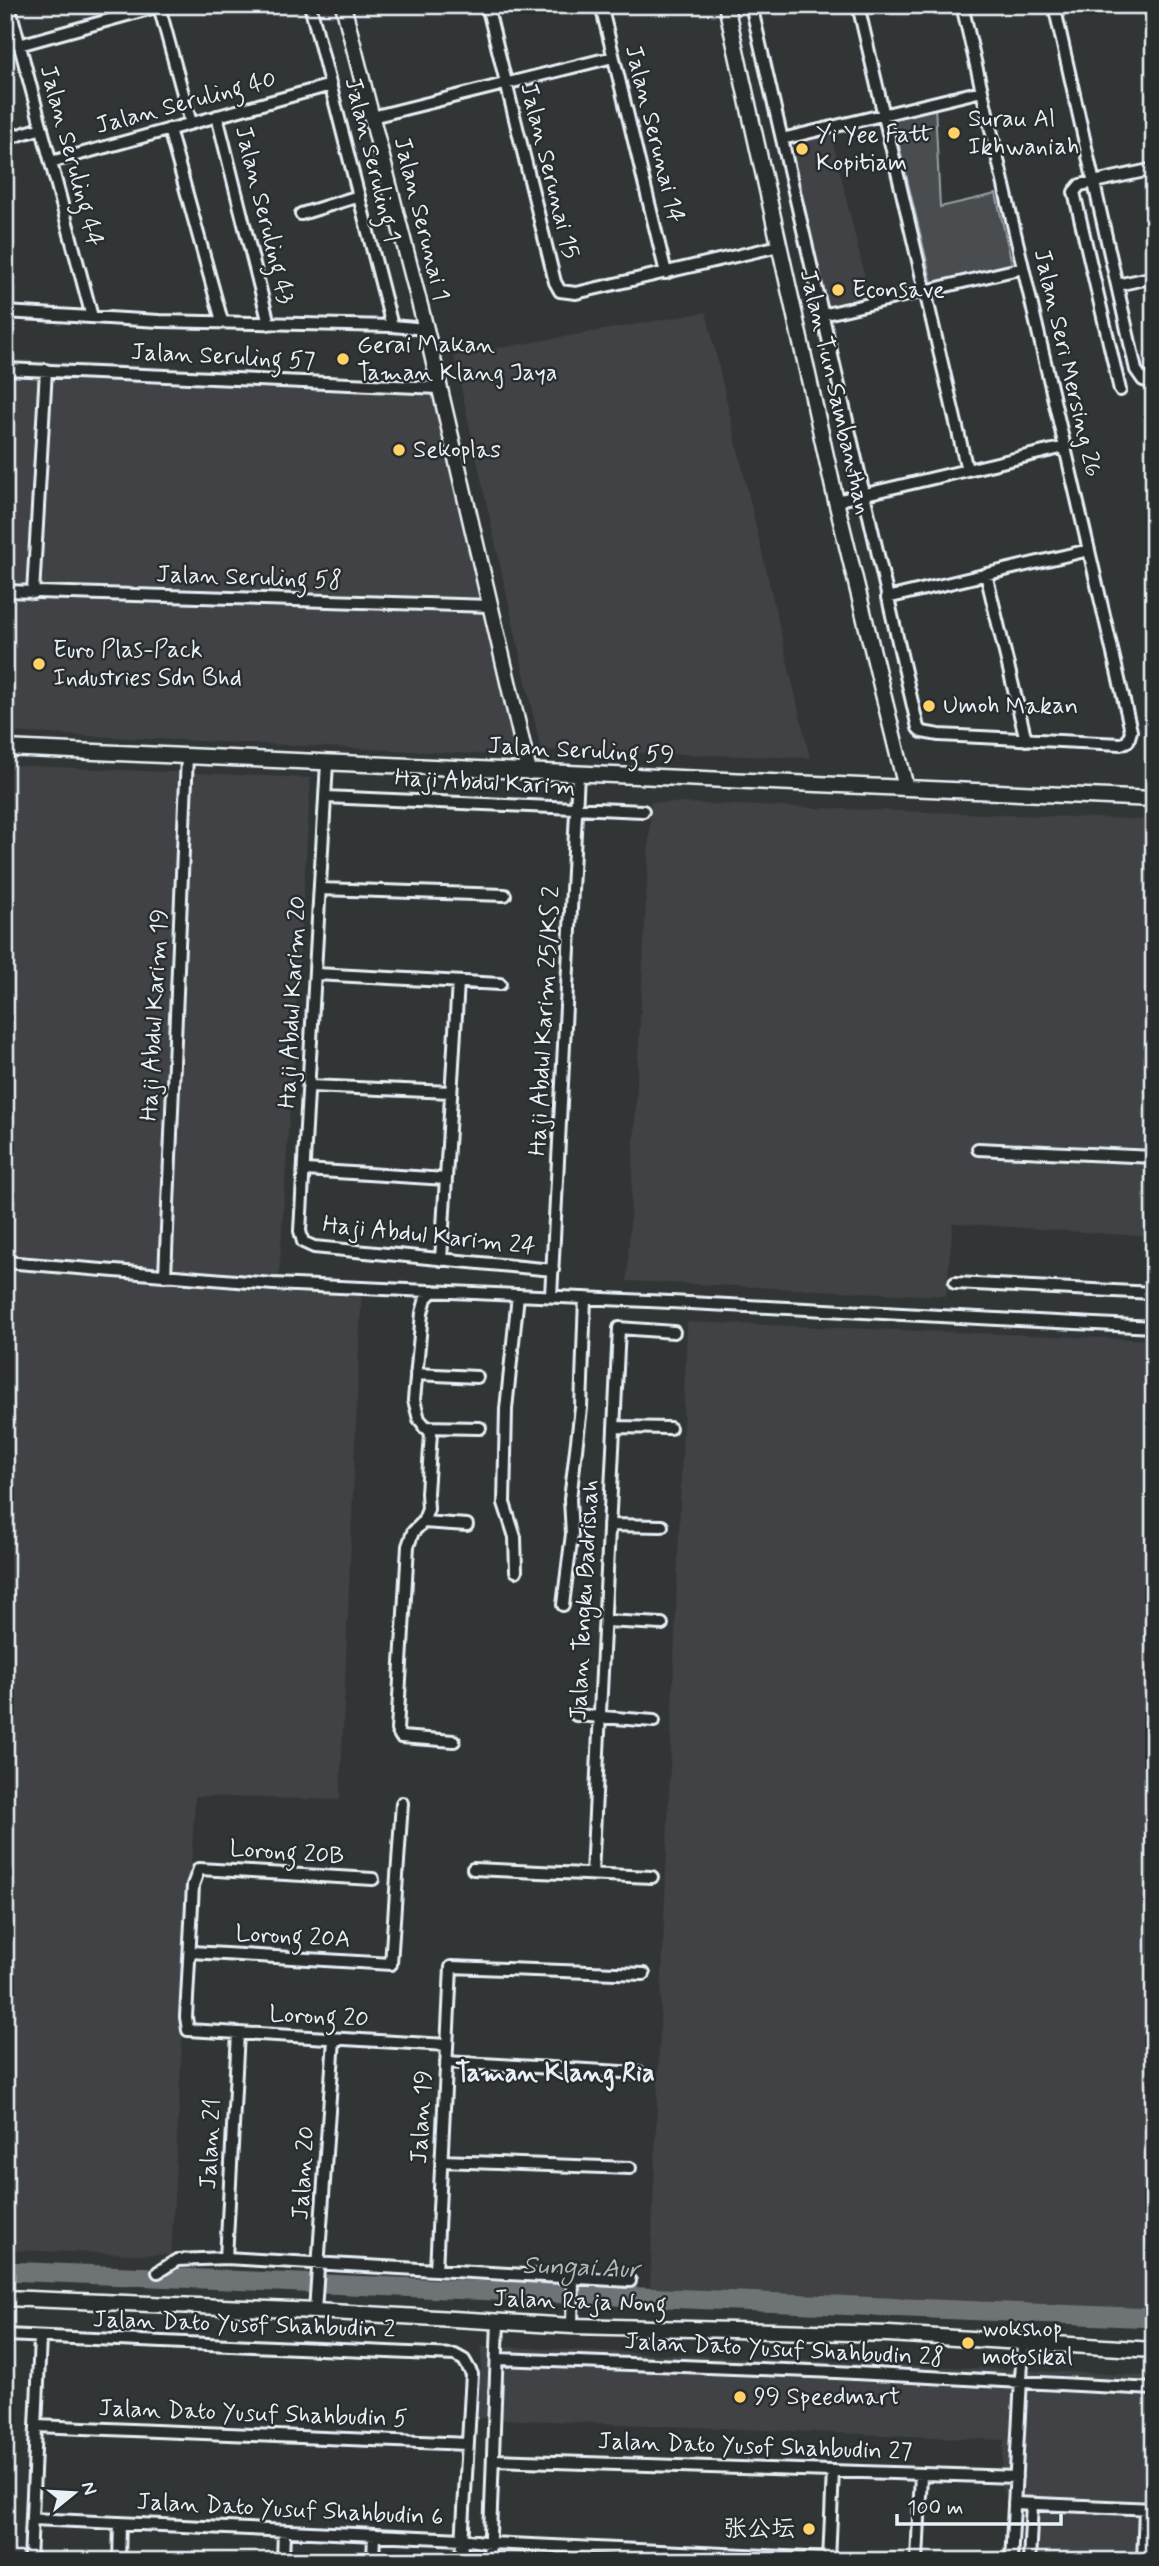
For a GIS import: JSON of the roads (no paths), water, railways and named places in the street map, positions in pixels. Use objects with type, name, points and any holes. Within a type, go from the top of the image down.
[{"type":"main road","name":"Jalan Serunai 1","points":[[343,5],[426,328],[529,772]]},
{"type":"main road","name":"Jalan Tun Sambanthan","points":[[726,5],[779,246],[851,497],[905,788]]},
{"type":"main road","name":"Jalan Seruling 59","points":[[5,748],[1154,799]]},
{"type":"main road","name":"Jalan Raja Nong","points":[[5,2298],[315,2311],[572,2326],[777,2330],[1154,2350]]},
{"type":"street","name":"Jalan Seruling 44","points":[[9,5],[92,317]]},
{"type":"street","name":"Jalan Seruling 1","points":[[310,5],[392,326]]},
{"type":"street","name":"Jalan Serunai 15","points":[[486,5],[555,282],[560,290],[576,293],[779,246]]},
{"type":"street","name":"Jalan Serunai 14","points":[[601,5],[666,273]]},
{"type":"street","points":[[751,5],[822,315],[851,497],[887,598],[918,729],[939,735],[1026,740],[986,575]]},
{"type":"street","points":[[858,5],[967,470]]},
{"type":"street","name":"Jalan Seri Mersing 26","points":[[962,5],[1131,731],[1128,741],[1122,744],[1026,740]]},
{"type":"street","points":[[1054,5],[1136,370],[1151,383]]},
{"type":"street","points":[[19,45],[161,6],[191,123]]},
{"type":"street","points":[[372,117],[613,57]]},
{"type":"street","name":"Jalan Seruling 40","points":[[51,162],[331,85]]},
{"type":"street","points":[[782,139],[982,91]]},
{"type":"street","name":"Jalan Seruling 43","points":[[217,116],[269,324]]},
{"type":"street","points":[[5,139],[42,128]]},
{"type":"street","points":[[169,129],[222,321]]},
{"type":"street","points":[[1120,390],[1074,192],[1080,186],[1154,169]]},
{"type":"street","points":[[301,214],[359,196]]},
{"type":"street","points":[[822,315],[1023,268]]},
{"type":"street","points":[[1117,285],[1154,277]]},
{"type":"street","name":"Jalan Seruling 57","points":[[5,312],[426,328]]},
{"type":"street","name":"Jalan Seruling 57","points":[[5,369],[440,388]]},
{"type":"street","points":[[33,593],[46,370]]},
{"type":"street","points":[[851,497],[1065,447]]},
{"type":"street","points":[[887,598],[1089,550]]},
{"type":"street","name":"Jalan Seruling 58","points":[[5,591],[491,606]]},
{"type":"street","name":"Haji Abdul Karim 19","points":[[165,1276],[187,756]]},
{"type":"street","name":"Haji Abdul Karim 20","points":[[303,1242],[300,1231],[327,763]]},
{"type":"street","name":"Haji Abdul Karim 25/KS 2","points":[[551,1296],[578,774]]},
{"type":"street","name":"Haji Abdul Karim","points":[[325,797],[643,811]]},
{"type":"street","points":[[320,889],[505,895]]},
{"type":"street","points":[[316,974],[500,984]]},
{"type":"street","points":[[441,1260],[458,982]]},
{"type":"street","points":[[310,1086],[451,1092]]},
{"type":"street","points":[[978,1149],[1154,1157]]},
{"type":"street","points":[[305,1170],[446,1179]]},
{"type":"street","name":"Haji Abdul Karim 24","points":[[303,1242],[314,1247],[552,1270]]},
{"type":"street","points":[[5,1262],[273,1284],[1154,1327]]},
{"type":"street","points":[[955,1283],[1154,1293]]},
{"type":"street","points":[[433,1291],[426,1298],[422,1313],[414,1400],[419,1419],[431,1433],[426,1493],[428,1509],[423,1522],[413,1532],[408,1546],[397,1730],[401,1737],[454,1741]]},
{"type":"street","points":[[516,1572],[515,1537],[504,1503],[506,1409],[518,1295]]},
{"type":"street","points":[[563,1605],[572,1534],[570,1499],[581,1408],[585,1298]]},
{"type":"street","name":"Jalan Tengku Badrishah","points":[[592,1874],[619,1328],[674,1332]]},
{"type":"street","points":[[416,1374],[477,1377]]},
{"type":"street","points":[[424,1427],[480,1428]]},
{"type":"street","points":[[614,1427],[670,1428]]},
{"type":"street","points":[[423,1522],[467,1525]]},
{"type":"street","points":[[609,1525],[662,1526]]},
{"type":"street","points":[[605,1621],[662,1624]]},
{"type":"street","points":[[576,1716],[654,1721]]},
{"type":"street","name":"Lorong 20A","points":[[191,1952],[391,1964],[402,1803]]},
{"type":"street","name":"Lorong 20B","points":[[191,1952],[193,1885],[200,1869],[373,1879]]},
{"type":"street","points":[[473,1869],[652,1877]]},
{"type":"street","name":"Lorong 20","points":[[191,1952],[186,2017],[188,2030],[447,2045]]},
{"type":"street","name":"Jalan 19","points":[[436,2270],[450,1967],[644,1974]]},
{"type":"street","name":"Jalan 21","points":[[226,2258],[238,2033]]},
{"type":"street","name":"Jalan 20","points":[[315,2311],[334,2039]]},
{"type":"street","points":[[446,2062],[639,2073]]},
{"type":"street","points":[[441,2161],[630,2168]]},
{"type":"street","points":[[158,2272],[177,2260],[226,2258],[436,2270],[573,2288],[630,2281]]},
{"type":"street","points":[[572,2326],[573,2288]]},
{"type":"street","points":[[489,2561],[498,2322]]},
{"type":"street","name":"Jalan Dato Yusof Shahbudin 2","points":[[5,2336],[455,2355],[464,2360],[472,2374],[468,2444]]},
{"type":"street","points":[[30,2561],[40,2338]]},
{"type":"street","points":[[1011,2561],[1023,2343]]},
{"type":"street","name":"Jalan Dato Yusuf Shahbudin 28","points":[[497,2359],[836,2372],[1154,2389]]},
{"type":"street","name":"Jalan Dato Yusuf Shahbudin 5","points":[[36,2426],[468,2444]]},
{"type":"street","points":[[461,2561],[468,2444]]},
{"type":"street","name":"Jalan Dato Yusof Shahbudin 27","points":[[493,2460],[1016,2477]]},
{"type":"street","points":[[829,2560],[833,2471]]},
{"type":"street","points":[[917,2561],[921,2474]]},
{"type":"street","points":[[1014,2503],[1149,2509],[1143,2561]]},
{"type":"street","points":[[1029,2561],[1032,2504]]},
{"type":"street","name":"Jalan Dato Yusuf Shahbudin 6","points":[[32,2519],[462,2539],[490,2543],[829,2560]]},
{"type":"street","points":[[119,2561],[120,2523]]},
{"type":"street","points":[[283,2561],[284,2530]]},
{"type":"street","points":[[373,2561],[374,2535]]},
{"type":"waterway","name":"Sungai Aur","points":[[5,2271],[1154,2318]]},
{"type":"place","name":"Surau Al Ikhwaniah","points":[[954,133]]},
{"type":"place","name":"Yi Yee Fatt Kopitiam","points":[[802,149]]},
{"type":"place","name":"Econsave","points":[[838,290]]},
{"type":"place","name":"Gerai Makan Taman Klang Jaya","points":[[343,359]]},
{"type":"place","name":"Sekoplas","points":[[399,450]]},
{"type":"place","name":"Euro Plas-Pack Industries Sdn Bhd","points":[[39,664]]},
{"type":"place","name":"Umoh Makan","points":[[929,706]]},
{"type":"place","name":"wokshop motosikal","points":[[968,2343]]},
{"type":"place","name":"99 Speedmart","points":[[740,2397]]},
{"type":"place","name":"张公坛","points":[[809,2529]]},
{"type":"district","name":"Taman Klang Ria","points":[[555,2074]]}]
